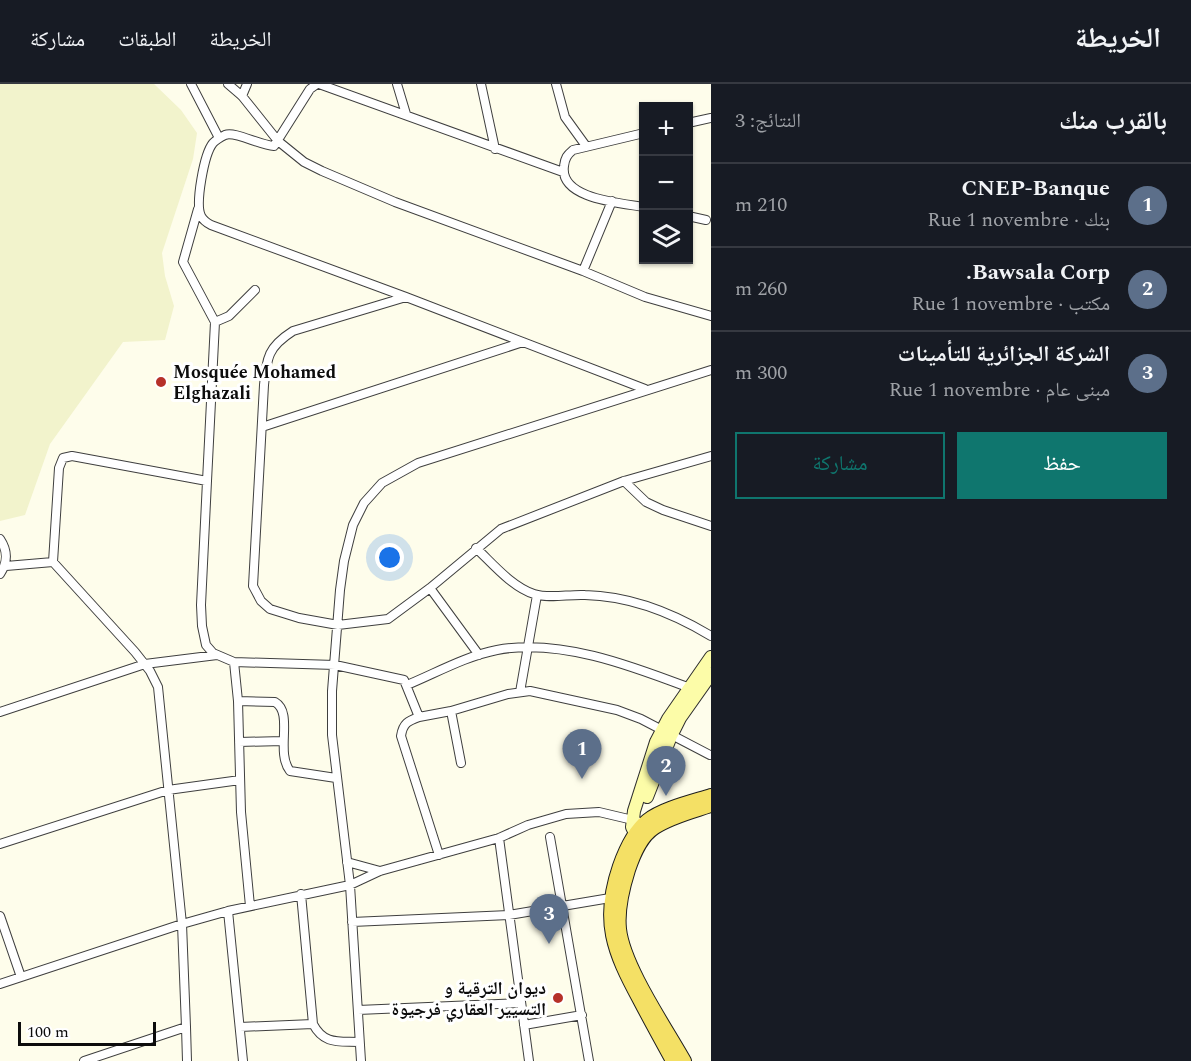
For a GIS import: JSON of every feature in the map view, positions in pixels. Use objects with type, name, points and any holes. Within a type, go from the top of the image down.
[{"type":"main road","points":[[667,733],[668,719],[711,657]]},
{"type":"main road","points":[[639,830],[649,763],[667,733],[711,674]]},
{"type":"main road","points":[[672,1061],[617,956],[616,897],[613,884],[623,855],[649,818],[711,795]]},
{"type":"main road","points":[[639,830],[655,828],[711,806]]},
{"type":"main road","points":[[615,914],[621,938],[640,981],[685,1061]]},
{"type":"street","points":[[191,84],[219,138]]},
{"type":"street","points":[[228,84],[242,96],[278,141],[304,162],[395,202],[583,271],[645,297],[711,316]]},
{"type":"street","points":[[242,96],[247,84]]},
{"type":"street","points":[[419,717],[402,678],[335,665],[234,662],[217,655],[206,645],[201,605],[215,322],[183,265],[183,256],[199,206],[205,160],[213,142],[227,134],[233,134],[263,146],[274,146],[306,94],[318,84],[563,172]]},
{"type":"street","points":[[397,84],[406,114]]},
{"type":"street","points":[[481,84],[495,149]]},
{"type":"street","points":[[556,84],[565,117],[586,146]]},
{"type":"street","points":[[693,122],[711,118]]},
{"type":"street","points":[[639,135],[586,146],[569,153],[563,172],[570,186],[580,193],[639,206]]},
{"type":"street","points":[[583,271],[612,201]]},
{"type":"street","points":[[199,206],[200,215],[211,225],[406,297],[645,390]]},
{"type":"street","points":[[693,217],[706,220]]},
{"type":"street","points":[[215,322],[229,316],[255,290]]},
{"type":"street","points":[[406,297],[293,331],[279,340],[269,352],[266,365],[253,586],[261,601],[270,609],[300,618],[338,625],[388,619],[430,588],[476,548],[501,529],[518,520],[624,481],[711,456]]},
{"type":"street","points":[[262,426],[523,342]]},
{"type":"street","points":[[361,1061],[350,885],[332,735],[332,691],[344,561],[353,525],[364,503],[382,483],[418,463],[711,370]]},
{"type":"street","points":[[187,1061],[182,924],[158,687],[145,664],[52,562],[59,468],[61,460],[65,457],[72,456],[207,481]]},
{"type":"street","points":[[624,481],[646,502],[711,526]]},
{"type":"street","points":[[0,539],[7,556],[6,566],[0,574]]},
{"type":"street","points":[[476,548],[513,582],[537,596],[585,595],[635,603],[683,619],[711,636]]},
{"type":"street","points":[[6,566],[52,562]]},
{"type":"street","points":[[430,588],[478,655]]},
{"type":"street","points":[[520,692],[537,596]]},
{"type":"street","points":[[407,685],[478,655],[528,646],[567,651],[618,663],[645,670],[690,688]]},
{"type":"street","points":[[0,712],[145,664],[217,655]]},
{"type":"street","points":[[234,662],[250,906]]},
{"type":"street","points":[[439,855],[401,736],[404,725],[419,717],[451,711],[520,692],[551,694],[617,710],[710,755]]},
{"type":"street","points":[[238,700],[275,702],[280,705],[284,717],[284,761],[290,771],[336,778]]},
{"type":"street","points":[[451,711],[461,763]]},
{"type":"street","points":[[239,742],[283,741]]},
{"type":"street","points":[[0,844],[168,790],[240,780]]},
{"type":"street","points":[[0,984],[182,924],[301,894],[350,885],[380,871],[499,838],[528,825],[566,814],[599,812],[639,830]]},
{"type":"street","points":[[550,837],[589,1061]]},
{"type":"street","points":[[499,838],[529,1061]]},
{"type":"street","points":[[347,862],[380,871]]},
{"type":"street","points":[[301,894],[313,1024],[322,1038],[359,1042]]},
{"type":"street","points":[[352,922],[508,915],[616,897]]},
{"type":"street","points":[[228,911],[243,1061]]},
{"type":"street","points":[[0,916],[21,977]]},
{"type":"street","points":[[358,1010],[521,1003]]},
{"type":"street","points":[[524,1025],[582,1015]]},
{"type":"street","points":[[240,1027],[313,1024]]},
{"type":"street","points":[[84,1061],[186,1027]]},
{"type":"green space","points":[[0,84],[154,84],[181,110],[197,133],[193,159],[162,253],[165,276],[174,306],[165,340],[123,342],[50,444],[25,515],[0,521]]},
{"type":"place","name":"Mosquée Mohamed Elghazali","points":[[161,382]]},
{"type":"place","name":"CNEP-Banque","points":[[582,779]]},
{"type":"place","name":"Bawsala Corp.","points":[[666,796]]},
{"type":"place","name":"الشركة الجزائرية للتأمينات","points":[[549,944]]},
{"type":"place","name":"ديوان الترقية و التسيير العقاري فرجيوة","points":[[558,998]]}]
